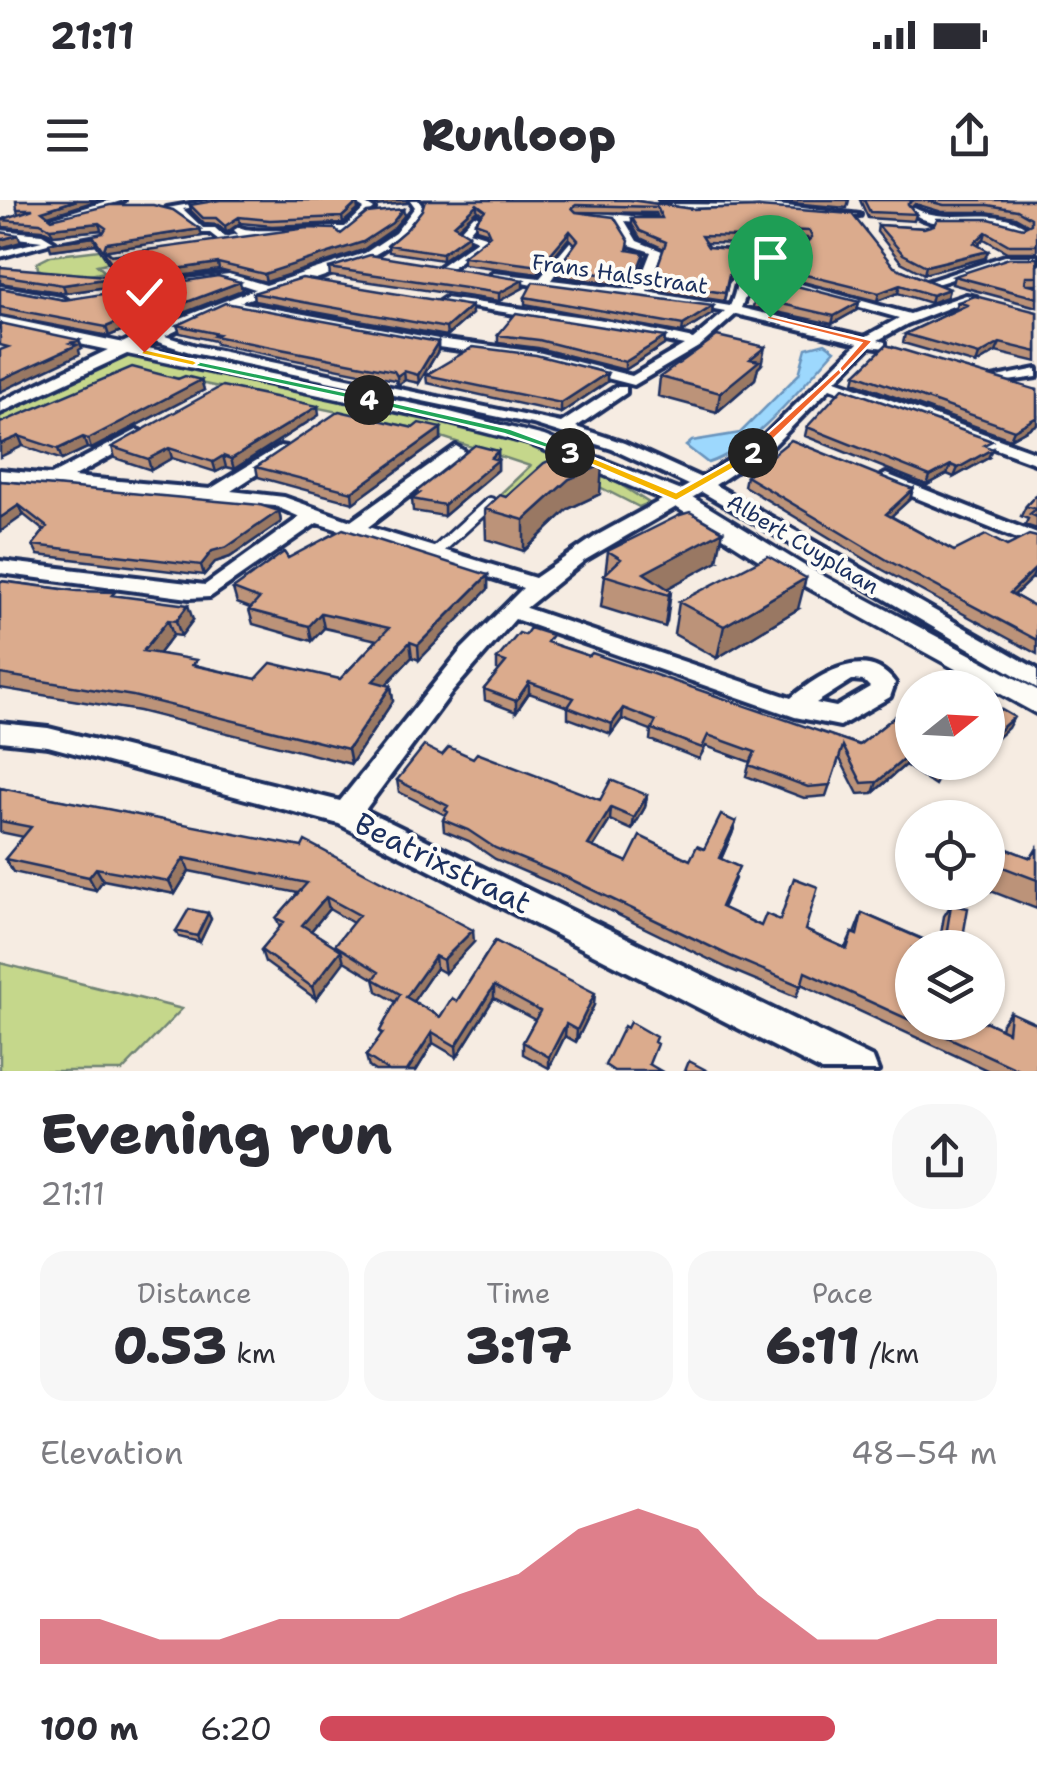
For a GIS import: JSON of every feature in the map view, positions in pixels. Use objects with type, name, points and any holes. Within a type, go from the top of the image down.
[{"type":"street","points":[[171,208],[233,200]]},
{"type":"street","points":[[204,243],[243,233],[348,233],[370,213],[370,209],[352,200]]},
{"type":"street","points":[[0,408],[225,302],[369,255],[414,220],[419,207],[414,200]]},
{"type":"street","points":[[53,219],[118,203]]},
{"type":"street","points":[[654,206],[728,208],[778,204],[800,211],[858,214]]},
{"type":"street","points":[[155,207],[178,209],[201,231],[212,230],[223,240]]},
{"type":"street","points":[[728,208],[733,220]]},
{"type":"street","points":[[792,224],[792,217],[800,211]]},
{"type":"street","points":[[914,211],[924,223],[1010,215],[1022,228],[1037,229]]},
{"type":"street","points":[[443,269],[482,241],[463,232],[478,216]]},
{"type":"street","points":[[640,294],[656,251],[634,242],[614,218],[675,221]]},
{"type":"street","points":[[1000,230],[1024,231],[1022,228]]},
{"type":"street","points":[[0,234],[42,236],[50,242]]},
{"type":"street","points":[[627,234],[658,236]]},
{"type":"street","points":[[370,236],[395,238]]},
{"type":"street","points":[[0,254],[66,240]]},
{"type":"street","points":[[734,250],[748,251],[761,241],[804,244]]},
{"type":"street","points":[[542,284],[570,245]]},
{"type":"street","points":[[564,428],[733,316],[742,295],[748,251]]},
{"type":"street","points":[[984,253],[1006,260]]},
{"type":"street","points":[[369,255],[392,260]]},
{"type":"street","points":[[926,284],[1006,260],[1037,258]]},
{"type":"street","points":[[426,266],[462,272]]},
{"type":"street","points":[[201,267],[211,278]]},
{"type":"street","name":"Frans Halsstraat","points":[[481,274],[735,310],[904,352]]},
{"type":"street","points":[[172,284],[230,277],[266,288]]},
{"type":"street","points":[[302,278],[336,284]]},
{"type":"street","points":[[745,278],[779,282],[912,318]]},
{"type":"street","points":[[910,278],[986,301]]},
{"type":"street","points":[[742,295],[766,292],[779,282]]},
{"type":"street","points":[[0,288],[74,300]]},
{"type":"street","points":[[346,814],[453,677],[540,586],[612,534],[785,438],[828,382],[868,342],[912,318],[970,297]]},
{"type":"street","points":[[422,298],[605,324],[693,343]]},
{"type":"street","points":[[225,302],[438,343],[538,356],[628,385]]},
{"type":"street","name":"Albert Cuyplaan","points":[[0,322],[473,423],[550,444],[671,500],[1037,704]]},
{"type":"street","name":"Albert Cuyplaan","points":[[150,335],[193,349],[564,428],[618,446],[701,484],[1037,680]]},
{"type":"street","points":[[976,373],[1037,391]]},
{"type":"street","points":[[994,378],[1037,373]]},
{"type":"street","points":[[828,382],[1037,458]]},
{"type":"street","points":[[56,478],[161,422]]},
{"type":"street","points":[[216,493],[297,440]]},
{"type":"street","points":[[354,528],[456,451]]},
{"type":"street","points":[[866,471],[1037,541]]},
{"type":"street","points":[[0,475],[278,501],[314,516],[540,586]]},
{"type":"street","points":[[0,567],[189,592],[210,591],[314,516]]},
{"type":"street","points":[[512,612],[796,708]]},
{"type":"street","name":"Beatrixstraat","points":[[0,732],[48,737],[346,814],[860,1071]]},
{"type":"lane","points":[[631,254],[656,255]]},
{"type":"lane","points":[[434,553],[490,503]]},
{"type":"green space","points":[[107,249],[116,261],[97,265],[105,272],[80,277],[43,295],[33,290],[59,278],[38,269],[37,263],[51,256]]},
{"type":"green space","points":[[124,353],[525,441],[607,476],[649,503],[639,507],[572,473],[519,507],[494,500],[530,466],[414,428],[133,369],[0,429],[0,412]]},
{"type":"green space","points":[[0,963],[182,1009],[122,1071],[0,1071]]},
{"type":"water","points":[[825,343],[835,350],[777,414],[742,444],[708,463],[686,446],[692,441],[740,433],[799,374],[806,348]]},
{"type":"building","points":[[16,200],[77,200],[42,211],[52,219],[110,205],[153,205],[173,210],[200,229],[106,243],[104,249],[111,255],[307,228],[335,229],[341,234],[367,213],[403,209],[392,223],[363,242],[264,274],[218,263],[121,277],[94,237],[49,243],[103,233],[106,228],[99,223],[50,228],[40,223],[1,220],[33,209],[17,209]]},
{"type":"building","points":[[220,200],[357,203],[342,217],[239,217],[225,226],[216,218],[203,218],[190,205]]},
{"type":"building","points":[[425,200],[630,200],[692,209],[759,207],[852,214],[894,267],[949,289],[932,295],[900,285],[879,293],[757,263],[761,243],[805,244],[812,237],[809,231],[755,229],[746,237],[701,236],[708,247],[741,250],[725,293],[652,282],[666,242],[640,231],[632,218],[662,218],[657,207],[572,208],[576,212],[614,217],[629,241],[627,250],[644,253],[634,279],[558,268],[578,240],[570,231],[540,266],[463,256],[490,235],[486,226],[475,222],[485,210],[477,204],[454,225],[469,234],[442,253],[388,245],[407,229]]},
{"type":"building","points":[[864,200],[914,200],[908,204],[916,214],[870,212]]},
{"type":"building","points":[[924,200],[1037,200],[1037,245],[1009,245],[986,232],[974,243],[988,251],[926,266],[903,254],[878,225],[924,228],[934,225],[937,219],[989,219],[1023,228],[1031,224],[1031,218],[1017,210],[988,205],[944,205]]},
{"type":"building","points":[[0,232],[18,235],[0,240]]},
{"type":"building","points":[[370,255],[523,280],[499,293],[329,268]]},
{"type":"building","points":[[1009,258],[1037,258],[1037,276],[1026,276],[1025,283],[1037,286],[1037,298],[954,276]]},
{"type":"building","points":[[0,267],[118,277],[63,285],[0,275]]},
{"type":"building","points":[[218,276],[240,282],[137,321],[125,319],[106,327],[0,307],[0,288],[64,300]]},
{"type":"building","points":[[302,278],[471,306],[446,328],[253,293]]},
{"type":"building","points":[[533,282],[713,306],[683,325],[525,297]]},
{"type":"building","points":[[789,284],[859,302],[834,316],[755,298]]},
{"type":"building","points":[[975,296],[1037,312],[1037,352],[1000,343],[979,355],[905,334],[967,305],[958,302]]},
{"type":"building","points":[[225,303],[438,342],[418,375],[404,371],[397,376],[394,371],[214,336],[218,334],[177,325]]},
{"type":"building","points":[[516,313],[665,337],[625,362],[539,340],[498,335]]},
{"type":"building","points":[[0,323],[79,340],[70,343],[77,345],[0,380],[0,350],[8,347],[0,345]]},
{"type":"building","points":[[717,336],[765,347],[750,359],[759,361],[720,393],[660,377]]},
{"type":"building","points":[[886,345],[1037,390],[1037,417],[1014,430],[856,374]]},
{"type":"building","points":[[473,347],[536,355],[607,373],[561,403],[426,375]]},
{"type":"building","points":[[132,367],[178,379],[185,376],[201,380],[88,439],[83,437],[58,449],[19,436],[0,444],[0,423]]},
{"type":"building","points":[[222,386],[318,406],[231,459],[223,456],[213,462],[169,448],[148,459],[112,447]]},
{"type":"building","points":[[843,388],[992,441],[984,445],[992,449],[958,468],[951,465],[930,476],[807,427]]},
{"type":"building","points":[[339,411],[413,428],[419,423],[441,428],[352,492],[256,467]]},
{"type":"building","points":[[791,440],[913,489],[886,514],[954,551],[986,535],[1007,546],[1029,535],[1037,537],[1037,567],[1010,593],[1037,608],[1037,640],[887,560],[746,476]]},
{"type":"building","points":[[475,445],[498,451],[491,458],[498,460],[444,505],[412,499],[420,493],[416,492]]},
{"type":"building","points":[[570,451],[602,465],[569,479],[524,520],[485,509],[500,495],[506,497],[544,463]]},
{"type":"building","points":[[0,481],[260,505],[279,511],[227,547],[212,551],[201,565],[33,545],[47,527],[19,505],[0,518]]},
{"type":"building","points":[[1037,494],[1037,517],[1030,514],[1036,509],[1026,506]]},
{"type":"building","points":[[690,512],[723,531],[644,573],[671,591],[669,595],[604,575],[621,559],[608,551]]},
{"type":"building","points":[[343,529],[488,575],[418,645],[410,642],[373,681],[391,686],[348,749],[133,696],[0,674],[0,581],[115,592],[112,595],[188,605],[176,621],[168,620],[143,651],[197,660],[192,665],[256,679],[271,663],[340,679],[389,628],[321,613],[309,626],[249,610],[259,599],[233,589],[284,552],[288,558]]},
{"type":"building","points":[[768,556],[806,578],[724,626],[679,602]]},
{"type":"building","points":[[530,628],[552,635],[547,642],[589,656],[592,653],[859,745],[895,716],[895,767],[877,782],[862,783],[843,746],[830,785],[808,787],[749,765],[755,752],[708,735],[702,748],[652,729],[656,721],[623,708],[612,724],[568,707],[574,698],[529,682],[516,701],[484,689],[506,662],[497,659],[519,633],[525,635]]},
{"type":"building","points":[[424,746],[442,755],[449,747],[473,758],[477,753],[600,800],[611,780],[647,795],[634,818],[611,808],[588,845],[627,862],[640,836],[690,860],[697,846],[704,849],[721,815],[736,822],[719,858],[739,867],[721,907],[761,926],[766,914],[780,920],[794,878],[818,887],[805,930],[847,949],[852,933],[857,935],[862,913],[901,930],[895,930],[895,1013],[805,972],[801,986],[495,848],[468,830],[443,820],[448,806],[397,780]]},
{"type":"building","points":[[0,788],[302,847],[305,841],[473,930],[443,960],[435,956],[406,997],[440,1017],[452,998],[457,1001],[495,941],[595,993],[577,1030],[566,1024],[549,1057],[523,1042],[540,1011],[494,986],[456,1046],[432,1032],[407,1071],[389,1071],[366,1056],[383,1033],[380,1031],[400,994],[374,979],[379,972],[335,945],[359,915],[326,897],[302,925],[341,950],[312,987],[261,950],[284,922],[276,918],[307,883],[184,858],[169,881],[96,868],[89,877],[5,859],[31,827],[0,821]]},
{"type":"building","points":[[1005,848],[1031,858],[1037,849],[1037,880],[1005,868]]},
{"type":"building","points":[[189,909],[208,913],[197,936],[176,931]]},
{"type":"building","points":[[950,910],[968,910],[964,930],[947,930]]},
{"type":"building","points":[[1010,1012],[1037,1024],[1037,1071],[1021,1071],[954,1040],[1005,1040],[1005,1031],[1008,1032]]},
{"type":"building","points":[[630,1022],[656,1037],[649,1064],[661,1071],[614,1071],[605,1065],[624,1026],[627,1028]]},
{"type":"building","points":[[689,1061],[708,1071],[685,1071]]},
{"type":"route","points":[[144,352],[507,432],[550,444],[676,497],[750,455],[868,342],[770,317]]}]
